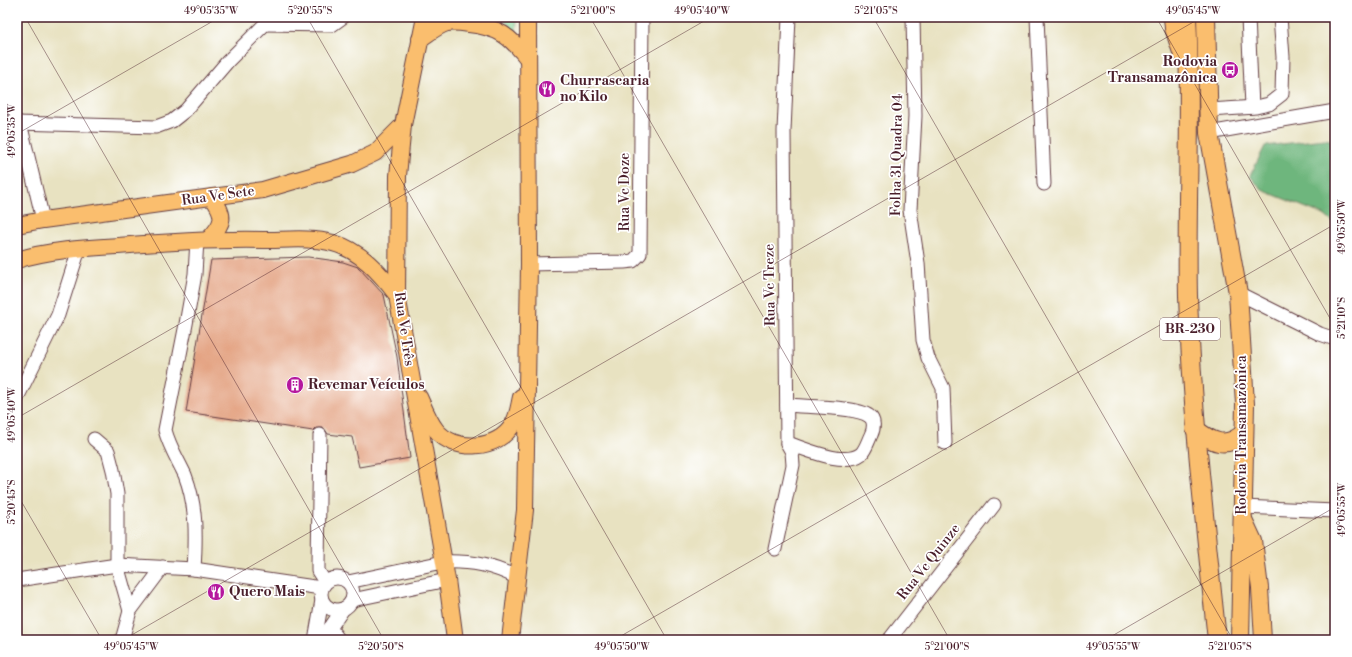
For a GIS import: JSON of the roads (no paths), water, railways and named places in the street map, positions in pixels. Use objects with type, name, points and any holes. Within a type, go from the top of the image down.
[{"type":"highway","points":[[1173,17],[1174,28],[1190,75]]},
{"type":"highway","name":"BR-230","points":[[1187,17],[1190,75],[1188,289],[1195,430],[1216,640]]},
{"type":"highway","name":"Rodovia Transamazônica","points":[[1206,17],[1209,133],[1238,293],[1245,404],[1240,640]]},
{"type":"highway","points":[[1195,430],[1205,438],[1221,443],[1237,439],[1244,433]]},
{"type":"main road","name":"Rua Ve Três","points":[[425,17],[403,126],[398,176],[397,295],[447,580],[455,640]]},
{"type":"main road","points":[[510,640],[525,510],[529,264],[528,17]]},
{"type":"main road","points":[[420,39],[448,23],[487,26],[504,34],[515,43],[528,59]]},
{"type":"main road","name":"Rua Ve Sete","points":[[17,225],[43,220],[263,190],[352,164],[375,153],[403,126]]},
{"type":"main road","points":[[203,240],[220,227],[222,216],[219,207],[212,197]]},
{"type":"main road","points":[[17,260],[31,256],[79,249],[203,240],[313,240],[333,243],[355,252],[380,272],[397,295]]},
{"type":"main road","points":[[412,385],[436,430],[449,441],[459,446],[479,445],[493,441],[513,424],[527,376]]},
{"type":"main road","points":[[1242,511],[1254,541],[1260,588],[1263,640]]},
{"type":"street","name":"Rua Vc Doze","points":[[529,264],[624,262],[633,261],[640,254],[642,17]]},
{"type":"street","name":"Rua Vc Treze","points":[[775,549],[793,465],[792,452],[787,443],[784,131],[789,17]]},
{"type":"street","name":"Folha 31 Quadra 04","points":[[913,17],[915,116],[910,210],[918,262],[924,340],[928,358],[943,388],[945,443]]},
{"type":"street","points":[[1037,17],[1044,184]]},
{"type":"street","points":[[1248,17],[1252,107]]},
{"type":"street","points":[[1209,110],[1252,107],[1269,104],[1282,94],[1283,57],[1280,17]]},
{"type":"street","points":[[43,220],[19,123],[156,127],[172,121],[186,110],[228,61],[267,20],[332,25],[342,18]]},
{"type":"street","points":[[1209,133],[1335,111]]},
{"type":"street","points":[[194,569],[196,532],[191,496],[185,476],[168,441],[165,430],[203,240]]},
{"type":"street","points":[[17,398],[58,315],[79,249]]},
{"type":"street","points":[[1238,293],[1320,334],[1335,339]]},
{"type":"street","points":[[787,405],[855,411],[870,416],[874,421],[873,431],[865,449],[860,454],[849,459],[836,458],[787,443]]},
{"type":"street","points":[[320,435],[318,570],[330,609],[447,580]]},
{"type":"street","points":[[94,439],[108,451],[113,470],[117,494],[117,565],[130,611]]},
{"type":"street","name":"Rua Vc Quinze","points":[[888,640],[994,505]]},
{"type":"street","points":[[1242,511],[1335,511]]},
{"type":"street","points":[[315,640],[323,590],[336,578],[348,582],[443,562],[477,563],[497,567],[518,578]]},
{"type":"street","points":[[17,580],[117,565],[194,569],[323,590]]},
{"type":"street","points":[[122,640],[130,611],[162,567]]},
{"type":"street","points":[[322,640],[347,605],[352,588],[348,582]]},
{"type":"street","points":[[330,628],[339,640]]},
{"type":"place","name":"Rodovia Transamazônica","points":[[1230,70]]},
{"type":"place","name":"Churrascaria no Kilo","points":[[547,89]]},
{"type":"place","name":"Revemar Veículos","points":[[295,385]]},
{"type":"place","name":"Quero Mais","points":[[216,592]]}]
